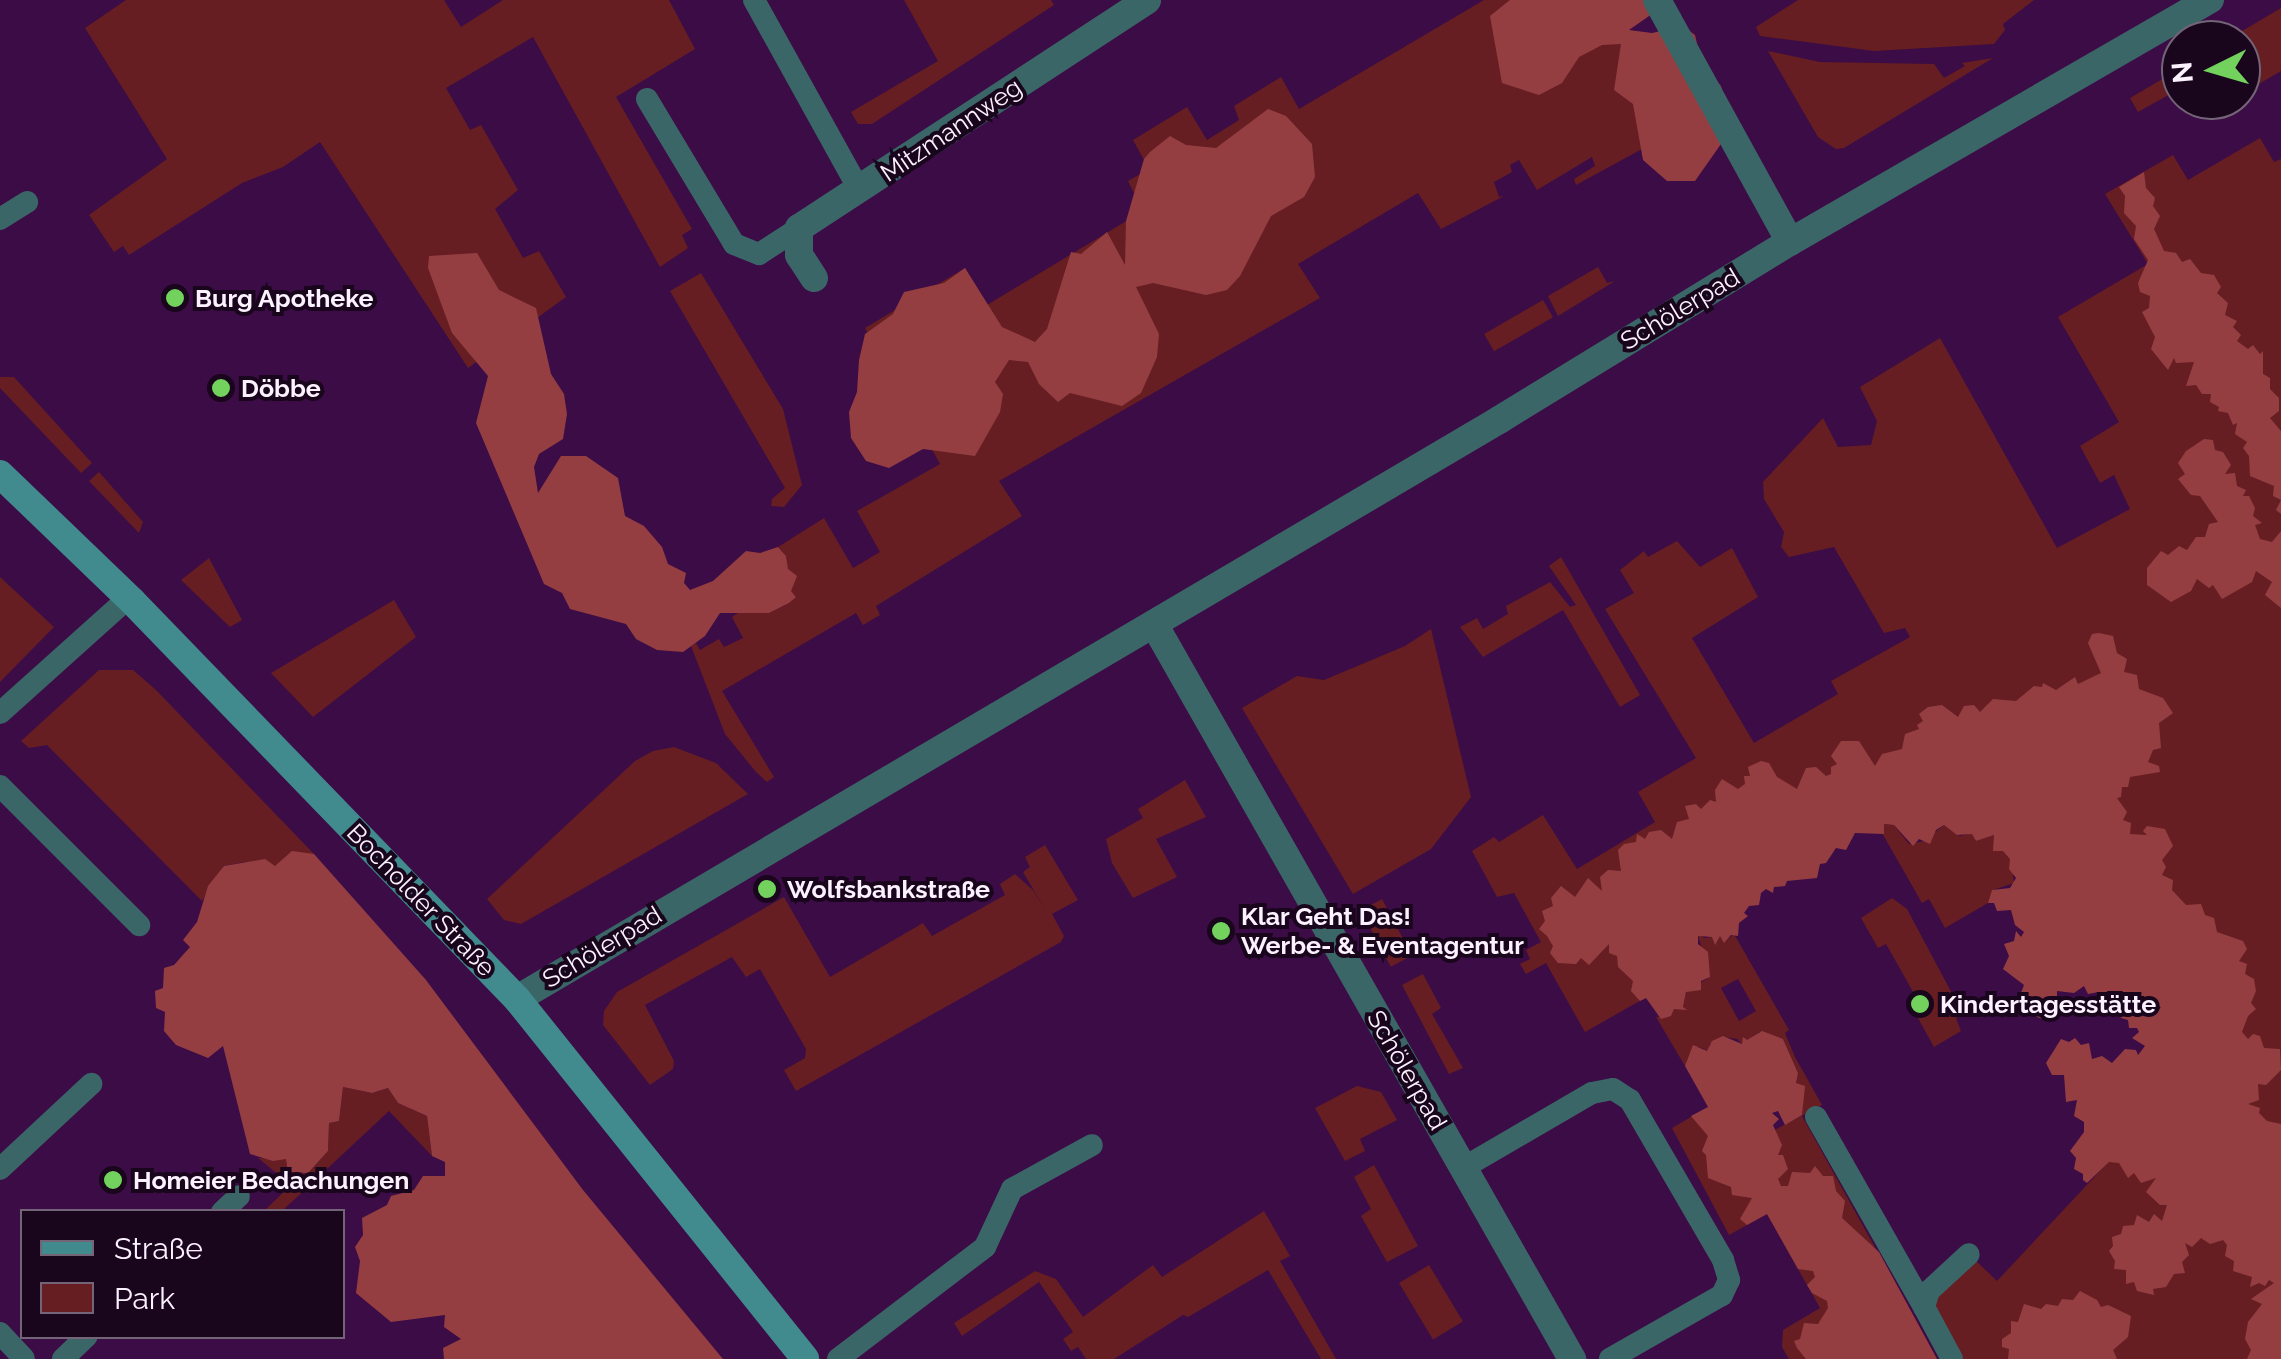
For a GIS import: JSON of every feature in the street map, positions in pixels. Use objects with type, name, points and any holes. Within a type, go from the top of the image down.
[{"type":"main road","name":"Bocholder Straße","points":[[0,474],[128,598],[517,999],[805,1359]]},
{"type":"street","name":"Mitzmannweg","points":[[799,228],[1147,0]]},
{"type":"street","points":[[1656,0],[1790,242]]},
{"type":"street","name":"Schölerpad","points":[[517,999],[1154,624],[1790,242],[2210,0]]},
{"type":"street","points":[[799,228],[799,255],[814,278]]},
{"type":"street","name":"Schölerpad","points":[[1154,624],[1572,1359]]},
{"type":"lane","points":[[754,0],[860,191]]},
{"type":"lane","points":[[646,99],[734,244],[759,254],[799,228]]},
{"type":"lane","points":[[0,218],[26,202]]},
{"type":"lane","points":[[0,713],[128,598]]},
{"type":"lane","points":[[0,786],[139,925]]},
{"type":"lane","points":[[0,1169],[91,1084]]},
{"type":"lane","points":[[1463,1168],[1592,1093],[1613,1088],[1630,1100],[1724,1260],[1730,1280],[1722,1295],[1610,1359]]},
{"type":"lane","points":[[1816,1117],[1952,1359]]},
{"type":"lane","points":[[838,1359],[985,1247],[1012,1189],[1092,1145]]},
{"type":"lane","points":[[1924,1307],[1929,1290],[1969,1254]]},
{"type":"lane","points":[[0,1334],[24,1359]]},
{"type":"lane","points":[[62,1359],[84,1339]]},
{"type":"green space","points":[[126,0],[444,0],[461,27],[503,0],[669,0],[695,49],[616,97],[692,229],[682,235],[688,248],[660,267],[533,37],[446,88],[470,130],[481,125],[518,190],[495,209],[523,258],[539,251],[566,297],[468,368],[320,142],[283,167],[242,183],[129,255],[123,246],[114,252],[89,215],[167,159],[85,28]]},
{"type":"green space","points":[[904,0],[1051,0],[1054,5],[872,124],[858,124],[851,112],[938,61]]},
{"type":"green space","points":[[1484,0],[1612,0],[1686,125],[1576,185],[1574,179],[1595,166],[1592,157],[1537,190],[1519,160],[1510,165],[1512,172],[1494,182],[1499,197],[1504,196],[1441,229],[1418,193],[1298,264],[1320,298],[999,481],[1022,516],[876,606],[880,615],[863,625],[856,613],[722,691],[774,777],[767,782],[756,772],[725,734],[691,646],[696,643],[700,650],[719,639],[724,647],[743,638],[732,617],[738,613],[769,613],[789,603],[796,596],[790,591],[786,556],[778,547],[824,518],[853,568],[880,552],[857,511],[940,464],[865,328],[965,268],[987,305],[1143,211],[1128,181],[1149,169],[1133,140],[1187,107],[1207,140],[1239,120],[1234,106],[1281,77],[1299,109]]},
{"type":"green space","points":[[1798,0],[2034,0],[2003,24],[2005,30],[1994,44],[1874,51],[1760,36],[1756,27]]},
{"type":"green space","points":[[2281,8],[2281,71],[2261,83],[2261,20]]},
{"type":"green space","points":[[1768,51],[1820,62],[1934,64],[1944,78],[1965,66],[1962,63],[1993,58],[1844,148],[1836,149],[1818,137]]},
{"type":"green space","points":[[2161,80],[2161,99],[2138,112],[2130,98]]},
{"type":"green space","points":[[2260,138],[2274,162],[2281,159],[2281,1359],[1952,1359],[1924,1307],[1969,1254],[1997,1281],[2218,1045],[1999,727],[1607,929],[1645,998],[1585,1032],[1546,963],[1526,974],[1520,964],[1530,959],[1526,950],[1541,942],[1514,893],[1497,897],[1472,851],[1494,837],[1499,842],[1543,815],[1577,869],[1655,822],[1638,792],[1696,758],[1605,609],[1634,593],[1620,570],[1644,551],[1648,557],[1677,541],[1700,567],[1732,548],[1758,597],[1692,638],[1754,743],[1838,694],[1831,681],[1910,637],[1905,628],[1884,633],[1834,547],[1789,557],[1781,547],[1784,532],[1764,499],[1763,482],[1823,418],[1838,447],[1871,445],[1877,421],[1860,387],[1940,338],[2057,548],[2130,509],[2114,475],[2100,483],[2080,446],[2119,422],[2058,317],[2148,264],[2105,194],[2173,155],[2188,180]]},
{"type":"green space","points":[[1598,267],[1607,283],[1615,281],[1558,316],[1548,296]]},
{"type":"green space","points":[[701,273],[783,409],[802,485],[784,507],[771,506],[772,499],[785,488],[670,291]]},
{"type":"green space","points":[[1543,300],[1553,317],[1494,351],[1484,334]]},
{"type":"green space","points":[[0,377],[14,377],[92,463],[81,473],[0,388]]},
{"type":"green space","points":[[99,472],[143,522],[139,533],[89,481]]},
{"type":"green space","points":[[1561,557],[1640,695],[1620,707],[1563,610],[1483,657],[1460,627],[1477,618],[1483,629],[1508,614],[1506,606],[1550,582],[1570,607],[1576,605],[1549,566]]},
{"type":"green space","points":[[209,558],[242,620],[230,627],[181,580]]},
{"type":"green space","points":[[0,577],[54,627],[0,682]]},
{"type":"green space","points":[[394,600],[416,637],[313,717],[271,673]]},
{"type":"green space","points":[[1431,629],[1471,797],[1431,849],[1353,894],[1242,708],[1297,676],[1324,680],[1405,646]]},
{"type":"green space","points":[[99,670],[133,670],[314,854],[275,867],[245,862],[224,866],[202,901],[47,745],[29,748],[21,741]]},
{"type":"green space","points":[[674,747],[716,763],[748,794],[521,924],[504,920],[487,899],[635,761],[653,751]]},
{"type":"green space","points":[[1185,780],[1206,817],[1156,839],[1177,877],[1133,898],[1112,863],[1106,839],[1143,818],[1138,809]]},
{"type":"green space","points":[[1884,824],[1894,825],[1909,844],[1924,841],[1944,825],[1960,836],[1972,833],[1976,841],[1994,835],[2011,859],[2014,883],[1993,890],[1988,903],[1945,928],[1929,899],[1922,903],[1882,833]]},
{"type":"green space","points":[[1045,845],[1078,900],[1052,914],[1064,936],[1061,942],[796,1091],[784,1070],[805,1058],[806,1049],[760,969],[746,977],[732,957],[645,1005],[674,1061],[673,1069],[650,1085],[603,1025],[604,1011],[617,992],[784,897],[830,977],[923,923],[932,936],[1005,895],[1000,884],[1015,874],[1033,890],[1046,911],[1023,872],[1030,867],[1025,857]]},
{"type":"green space","points":[[1892,898],[1907,909],[1963,1014],[1956,1018],[1961,1031],[1934,1047],[1909,1002],[1916,997],[1886,944],[1878,948],[1861,918]]},
{"type":"green space","points":[[1382,899],[1412,956],[1391,967],[1361,910]]},
{"type":"green space","points":[[1697,932],[1704,938],[1721,936],[1724,942],[1734,934],[1789,1030],[1785,1033],[1795,1057],[1822,1105],[1802,1116],[1937,1359],[1789,1359],[1782,1347],[1783,1330],[1820,1308],[1767,1214],[1729,1235],[1672,1128],[1708,1107],[1735,1152],[1802,1115],[1802,1096],[1795,1079],[1798,1073],[1783,1039],[1760,1032],[1742,1044],[1723,1037],[1710,1044],[1708,1051],[1699,1047],[1685,1066],[1656,1017],[1671,1016],[1674,1008],[1683,1008],[1686,991],[1710,977]],"holes":[[[1738,979],[1756,1011],[1739,1021],[1721,988]]]},
{"type":"green space","points":[[1423,974],[1441,1008],[1432,1014],[1463,1068],[1449,1074],[1402,985]]},
{"type":"green space","points":[[1357,1086],[1381,1092],[1397,1120],[1360,1139],[1365,1151],[1345,1161],[1315,1108]]},
{"type":"green space","points":[[343,1087],[372,1093],[388,1088],[398,1103],[427,1116],[432,1156],[389,1111],[284,1209],[266,1209],[291,1185],[258,1158],[286,1159],[299,1173],[308,1173],[328,1151],[329,1123],[339,1121]]},
{"type":"green space","points":[[1374,1165],[1418,1246],[1387,1262],[1361,1216],[1371,1209],[1354,1177]]},
{"type":"green space","points":[[1264,1211],[1290,1256],[1280,1261],[1336,1359],[1321,1359],[1268,1270],[1188,1317],[1183,1315],[1114,1359],[1086,1359],[1078,1347],[1071,1351],[1063,1339],[1073,1332],[1039,1282],[962,1336],[954,1323],[1035,1271],[1056,1279],[1083,1317],[1153,1265],[1162,1277]]},
{"type":"green space","points":[[1429,1265],[1463,1322],[1433,1340],[1399,1283]]},
{"type":"shaded area","points":[[1510,0],[1672,0],[1629,30],[1652,33],[1683,26],[1695,35],[1702,65],[1721,86],[1728,110],[1721,144],[1695,181],[1667,181],[1643,160],[1633,104],[1614,90],[1621,44],[1602,45],[1579,57],[1562,83],[1539,95],[1502,83],[1490,16]]},
{"type":"shaded area","points":[[1268,109],[1286,116],[1312,144],[1315,177],[1304,197],[1271,216],[1240,276],[1227,290],[1206,295],[1153,283],[1136,287],[1159,334],[1157,357],[1141,393],[1122,406],[1070,393],[1058,402],[1039,384],[1028,362],[1009,360],[995,382],[1003,394],[1000,412],[975,456],[923,449],[889,468],[866,461],[851,438],[849,412],[857,392],[859,360],[865,334],[893,314],[904,292],[944,283],[965,268],[1002,327],[1035,342],[1047,329],[1071,252],[1081,254],[1107,232],[1125,265],[1126,221],[1144,159],[1150,152],[1170,136],[1186,145],[1216,148]]},
{"type":"shaded area","points":[[2144,172],[2146,188],[2155,198],[2153,206],[2160,216],[2154,229],[2164,251],[2176,253],[2182,262],[2190,259],[2201,273],[2214,275],[2221,287],[2217,293],[2228,303],[2225,315],[2237,321],[2233,327],[2241,335],[2237,341],[2248,349],[2253,345],[2260,354],[2263,351],[2263,374],[2270,378],[2270,389],[2279,398],[2279,411],[2270,418],[2281,431],[2281,500],[2273,496],[2274,486],[2250,476],[2249,456],[2243,448],[2247,442],[2235,434],[2237,423],[2233,425],[2228,413],[2218,411],[2219,407],[2210,402],[2211,394],[2202,394],[2196,385],[2186,386],[2194,362],[2176,363],[2174,358],[2168,370],[2151,349],[2155,337],[2142,312],[2149,308],[2150,296],[2140,292],[2138,283],[2148,260],[2134,239],[2136,226],[2124,213],[2125,196],[2119,187]]},
{"type":"shaded area","points":[[477,253],[499,290],[536,308],[551,374],[564,394],[567,414],[563,439],[539,454],[534,467],[538,493],[561,456],[586,456],[618,478],[625,516],[644,526],[662,547],[668,564],[686,573],[684,583],[690,590],[713,581],[746,551],[760,553],[778,547],[786,556],[788,569],[797,576],[791,591],[796,597],[769,613],[720,613],[705,636],[683,652],[657,650],[636,639],[626,624],[570,609],[562,593],[544,584],[476,423],[488,376],[452,333],[428,268],[429,256]]},
{"type":"shaded area","points":[[2204,439],[2213,440],[2215,450],[2223,452],[2231,465],[2225,474],[2235,473],[2237,486],[2246,490],[2243,496],[2249,496],[2255,508],[2253,516],[2262,523],[2255,525],[2260,539],[2272,542],[2281,531],[2281,608],[2265,595],[2272,582],[2256,571],[2252,582],[2222,599],[2213,585],[2209,588],[2197,579],[2191,591],[2171,602],[2147,585],[2147,568],[2161,551],[2168,555],[2179,546],[2187,550],[2196,537],[2205,537],[2209,524],[2218,522],[2200,496],[2191,495],[2178,479],[2185,474],[2178,463],[2186,451]]},
{"type":"shaded area","points":[[2092,634],[2113,636],[2117,653],[2127,659],[2124,672],[2137,675],[2139,689],[2163,698],[2173,713],[2159,723],[2161,748],[2153,750],[2148,762],[2159,766],[2160,772],[2130,777],[2128,787],[2122,787],[2121,797],[2117,798],[2127,812],[2123,820],[2131,823],[2130,834],[2147,835],[2143,831],[2147,826],[2165,829],[2173,846],[2162,860],[2166,867],[2162,875],[2173,880],[2172,890],[2186,905],[2201,904],[2205,915],[2214,918],[2217,932],[2243,941],[2247,949],[2239,961],[2247,964],[2245,974],[2254,979],[2256,991],[2251,1003],[2256,1009],[2248,1016],[2242,1032],[2248,1039],[2253,1034],[2260,1036],[2264,1048],[2280,1049],[2281,1070],[2266,1085],[2258,1084],[2259,1100],[2248,1104],[2260,1108],[2259,1113],[2267,1121],[2281,1124],[2281,1359],[2247,1359],[2251,1350],[2245,1339],[2248,1322],[2262,1304],[2251,1299],[2274,1283],[2269,1280],[2265,1286],[2259,1283],[2250,1287],[2252,1277],[2233,1271],[2234,1261],[2225,1256],[2227,1245],[2223,1240],[2210,1244],[2201,1238],[2192,1247],[2185,1243],[2189,1255],[2182,1262],[2185,1273],[2174,1274],[2166,1287],[2153,1289],[2154,1295],[2137,1291],[2134,1282],[2126,1284],[2126,1270],[2114,1269],[2115,1261],[2109,1251],[2112,1237],[2121,1234],[2123,1226],[2134,1225],[2137,1215],[2149,1222],[2154,1214],[2162,1221],[2167,1205],[2160,1205],[2146,1192],[2156,1178],[2141,1183],[2134,1173],[2128,1178],[2119,1163],[2109,1162],[2087,1183],[2083,1180],[2083,1174],[2074,1169],[2076,1158],[2070,1151],[2084,1132],[2084,1122],[2074,1116],[2077,1100],[2066,1102],[2064,1075],[2052,1075],[2046,1063],[2061,1039],[2069,1042],[2075,1038],[2081,1045],[2089,1043],[2092,1059],[2102,1056],[2112,1063],[2125,1049],[2136,1050],[2138,1055],[2145,1046],[2132,1038],[2139,1032],[2137,1028],[2129,1028],[2128,1020],[2121,1018],[2118,1007],[2122,1004],[2117,994],[2100,1000],[2099,992],[2088,994],[2084,986],[2074,993],[2057,991],[2057,1013],[2042,1019],[2026,1012],[2027,1004],[2019,998],[2024,985],[2003,969],[2009,956],[2004,944],[2014,941],[2016,931],[2021,937],[2024,932],[2015,925],[2011,910],[1997,911],[1994,903],[1988,903],[1992,890],[2010,888],[2016,878],[2009,869],[2010,859],[2003,851],[1993,851],[1994,835],[1976,841],[1972,834],[1957,835],[1944,825],[1936,830],[1930,844],[1919,839],[1913,846],[1894,825],[1884,824],[1884,834],[1855,833],[1846,850],[1836,848],[1826,863],[1820,864],[1817,878],[1787,881],[1785,886],[1774,887],[1773,893],[1766,889],[1761,893],[1759,905],[1749,906],[1744,913],[1748,916],[1739,923],[1738,936],[1731,935],[1724,943],[1720,936],[1715,945],[1712,937],[1698,936],[1698,944],[1708,952],[1710,977],[1701,981],[1701,990],[1686,992],[1683,1007],[1687,1010],[1674,1009],[1671,1016],[1661,1019],[1646,998],[1640,1001],[1631,991],[1633,981],[1618,967],[1617,956],[1609,953],[1609,944],[1589,965],[1581,958],[1576,964],[1558,963],[1550,953],[1553,946],[1539,929],[1545,921],[1542,911],[1553,906],[1551,898],[1561,886],[1575,897],[1588,878],[1602,891],[1600,877],[1608,870],[1621,871],[1618,850],[1624,844],[1636,842],[1637,834],[1645,839],[1649,832],[1661,830],[1672,839],[1677,822],[1689,819],[1685,806],[1696,804],[1701,809],[1710,800],[1716,802],[1715,790],[1722,779],[1738,789],[1745,784],[1744,776],[1750,776],[1748,767],[1761,761],[1769,763],[1777,777],[1797,789],[1806,768],[1816,767],[1826,776],[1831,774],[1831,767],[1837,764],[1831,756],[1841,741],[1859,741],[1875,766],[1882,754],[1902,749],[1905,734],[1919,729],[1917,725],[1923,721],[1919,714],[1928,707],[1942,705],[1958,717],[1964,706],[1974,705],[1980,712],[1993,699],[2016,701],[2043,683],[2056,690],[2075,677],[2078,684],[2101,673],[2088,643]]},
{"type":"shaded area","points":[[292,851],[314,854],[426,980],[583,1190],[723,1359],[444,1359],[443,1348],[461,1339],[444,1327],[445,1315],[391,1322],[356,1293],[360,1261],[355,1247],[363,1235],[362,1218],[387,1205],[391,1196],[414,1190],[423,1176],[445,1176],[445,1162],[432,1156],[427,1116],[398,1103],[388,1088],[372,1093],[343,1087],[339,1121],[329,1123],[328,1151],[308,1173],[288,1172],[286,1159],[273,1161],[250,1154],[223,1046],[208,1058],[176,1045],[164,1031],[165,1012],[156,1008],[155,991],[163,988],[164,968],[174,965],[190,947],[183,940],[197,922],[208,886],[224,866],[265,859],[275,866]]},
{"type":"shaded area","points":[[1762,1031],[1783,1039],[1798,1073],[1796,1083],[1805,1086],[1802,1115],[1785,1125],[1778,1111],[1772,1113],[1779,1119],[1773,1125],[1782,1145],[1778,1155],[1783,1155],[1788,1169],[1778,1179],[1781,1186],[1788,1186],[1792,1172],[1810,1173],[1815,1166],[1823,1176],[1833,1176],[1836,1191],[1845,1201],[1842,1218],[1879,1252],[1937,1359],[1806,1359],[1797,1348],[1794,1341],[1800,1339],[1804,1323],[1818,1324],[1828,1308],[1827,1301],[1812,1293],[1807,1285],[1815,1277],[1813,1271],[1798,1269],[1767,1214],[1747,1225],[1740,1219],[1752,1198],[1732,1195],[1731,1187],[1708,1178],[1706,1155],[1702,1151],[1708,1136],[1691,1116],[1708,1107],[1685,1066],[1693,1045],[1707,1051],[1712,1041],[1723,1036],[1742,1044],[1743,1037],[1747,1040]]},
{"type":"shaded area","points":[[2080,1291],[2097,1300],[2101,1307],[2108,1305],[2131,1316],[2128,1337],[2113,1350],[2117,1359],[2008,1359],[2009,1349],[2002,1347],[2002,1339],[2011,1333],[2011,1321],[2018,1322],[2024,1304],[2041,1309],[2046,1304],[2058,1306],[2062,1299],[2073,1300]]},
{"type":"place","name":"Burg Apotheke","points":[[175,298]]},
{"type":"place","name":"Döbbe","points":[[221,388]]},
{"type":"place","name":"Wolfsbankstraße","points":[[767,889]]},
{"type":"place","name":"Klar Geht Das! Werbe- & Eventagentur","points":[[1221,931]]},
{"type":"place","name":"Kindertagesstätte","points":[[1920,1004]]},
{"type":"place","name":"Homeier Bedachungen","points":[[113,1180]]}]
